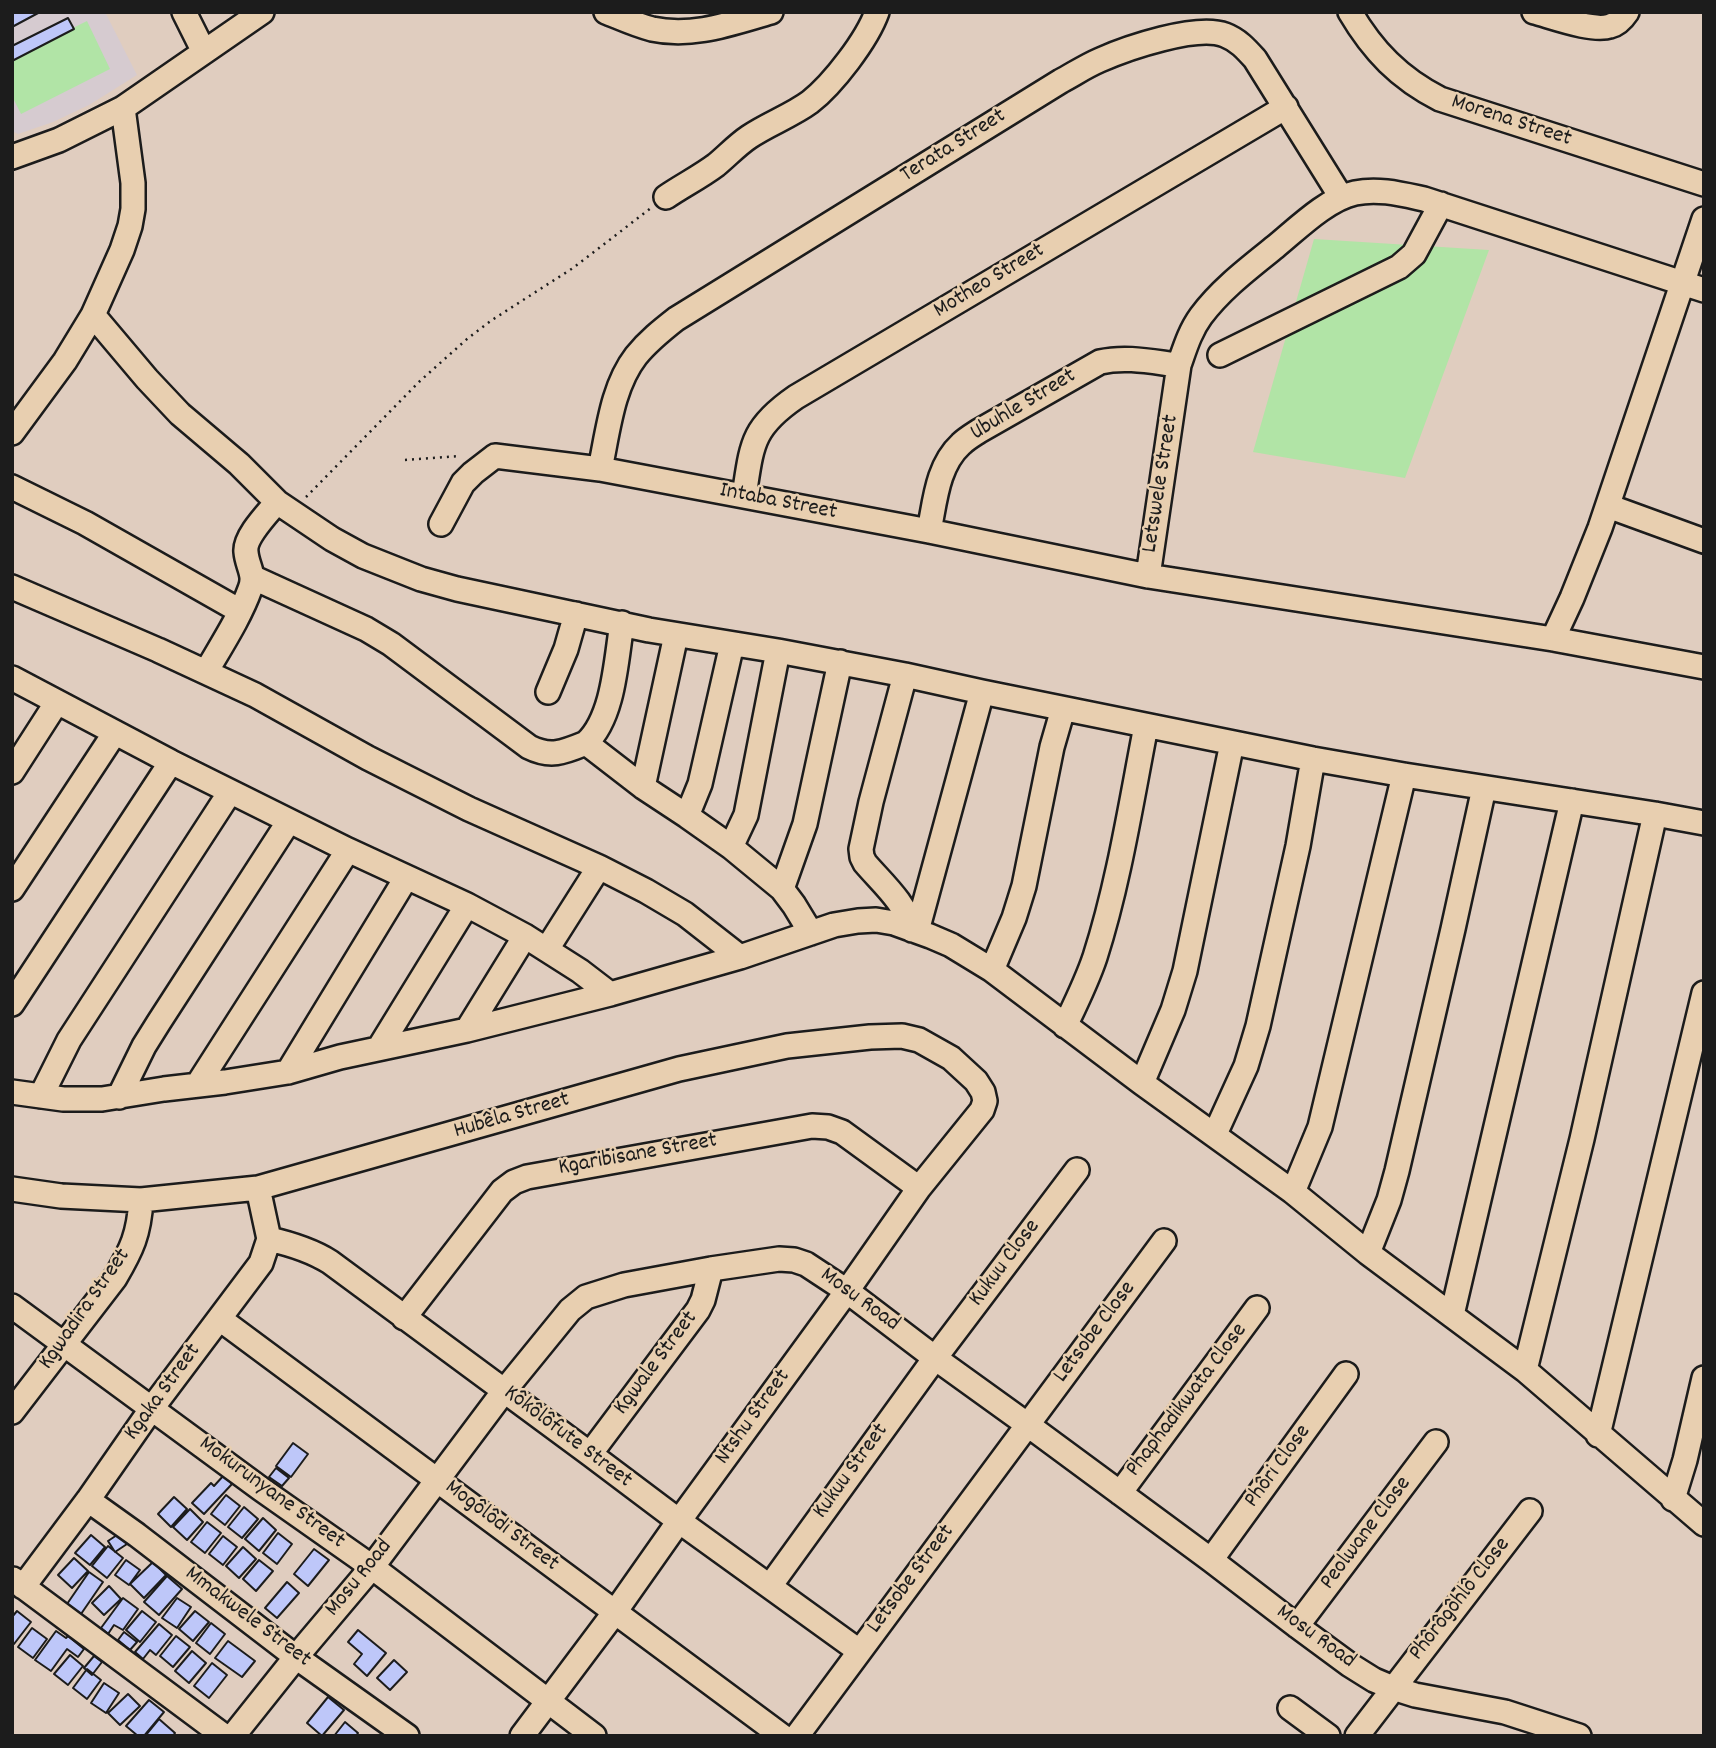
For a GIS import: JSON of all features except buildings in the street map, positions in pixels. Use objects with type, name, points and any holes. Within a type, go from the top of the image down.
[{"type":"street","points":[[184,12],[204,52]]},
{"type":"street","points":[[12,157],[59,139],[124,108],[262,12]]},
{"type":"street","points":[[606,12],[652,29],[683,32],[702,31],[771,12]]},
{"type":"street","points":[[666,197],[716,165],[746,139],[789,115],[820,93],[835,78],[855,50],[877,12]]},
{"type":"street","name":"Morena Street","points":[[1350,12],[1373,46],[1395,71],[1440,99],[1704,184]]},
{"type":"street","points":[[1534,12],[1600,28],[1616,23],[1627,12]]},
{"type":"street","name":"Terata Street","points":[[600,470],[614,405],[623,379],[635,357],[676,319],[1061,81],[1133,47],[1187,34],[1206,33],[1223,34],[1240,43],[1255,59],[1341,197]]},
{"type":"street","name":"Motheo Street","points":[[744,496],[750,455],[756,438],[778,409],[1286,107]]},
{"type":"street","points":[[12,433],[65,360],[93,315],[122,250],[133,209],[133,183],[124,108]]},
{"type":"street","name":"Letswele Street","points":[[1704,290],[1441,204],[1395,192],[1376,191],[1341,197],[1307,220],[1236,279],[1200,318],[1187,341],[1179,365],[1148,576],[1553,639],[1704,667]]},
{"type":"street","points":[[1220,355],[1399,267],[1414,254],[1441,204]]},
{"type":"street","points":[[1553,639],[1582,575],[1608,506],[1704,219]]},
{"type":"street","points":[[93,315],[180,414],[284,507],[331,539],[393,569],[457,589],[676,635],[840,662],[1313,760],[1704,823]]},
{"type":"street","name":"Ubuhle Street","points":[[929,531],[943,471],[961,444],[979,431],[1100,362],[1127,359],[1179,365]]},
{"type":"street","points":[[441,524],[463,483],[472,472],[495,456]]},
{"type":"street","name":"Intaba Street","points":[[495,456],[600,470],[744,496],[1148,576]]},
{"type":"street","points":[[12,487],[85,523],[240,611]]},
{"type":"street","points":[[1608,506],[1704,541]]},
{"type":"street","points":[[206,672],[250,590],[253,577],[246,556],[246,545],[251,536],[284,507]]},
{"type":"street","points":[[253,577],[366,629],[391,644],[529,747],[550,754],[586,743],[600,726],[609,699],[622,623]]},
{"type":"street","points":[[12,587],[206,672],[469,809],[599,867],[685,914],[740,957]]},
{"type":"street","points":[[548,692],[566,649],[576,614]]},
{"type":"street","points":[[643,787],[676,635]]},
{"type":"street","points":[[688,816],[703,773],[732,644]]},
{"type":"street","points":[[731,847],[746,816],[778,651]]},
{"type":"street","points":[[782,889],[805,824],[840,662]]},
{"type":"street","points":[[905,675],[861,849],[865,863],[902,907],[915,930]]},
{"type":"street","points":[[12,678],[114,734],[230,792],[467,905],[547,949],[610,994]]},
{"type":"street","points":[[915,930],[982,692]]},
{"type":"street","points":[[12,772],[57,702]]},
{"type":"street","points":[[992,970],[1024,886],[1052,747],[1063,709]]},
{"type":"street","points":[[1065,1026],[1094,960],[1104,926],[1115,885],[1146,726]]},
{"type":"street","points":[[12,889],[114,734]]},
{"type":"street","points":[[586,743],[643,787],[731,847],[782,889],[811,933]]},
{"type":"street","points":[[1142,1083],[1173,1010],[1185,971],[1232,743]]},
{"type":"street","points":[[1215,1134],[1246,1066],[1258,1026],[1298,846],[1313,760]]},
{"type":"street","points":[[12,1004],[171,762]]},
{"type":"street","points":[[1293,1192],[1320,1127],[1404,775]]},
{"type":"street","points":[[1368,1253],[1389,1200],[1397,1171],[1484,788]]},
{"type":"street","points":[[41,1096],[69,1040],[230,792]]},
{"type":"street","points":[[1452,1315],[1572,801]]},
{"type":"street","points":[[1525,1370],[1585,1126],[1655,814]]},
{"type":"street","points":[[119,1097],[159,1021],[289,821]]},
{"type":"street","points":[[198,1084],[348,850]]},
{"type":"street","points":[[547,949],[599,867]]},
{"type":"street","points":[[288,1072],[406,878]]},
{"type":"street","points":[[379,1048],[467,905]]},
{"type":"street","points":[[12,1092],[84,1100],[288,1072],[340,1057],[467,1030],[610,994],[740,957],[834,925],[876,920],[915,930],[951,946],[992,970],[1293,1192],[1368,1253],[1525,1370],[1704,1524]]},
{"type":"street","points":[[467,1030],[525,936]]},
{"type":"street","points":[[1598,1435],[1704,993]]},
{"type":"street","name":"Hubêla Street","points":[[12,1189],[61,1196],[141,1200],[258,1188],[679,1069],[787,1046],[835,1040],[902,1036],[919,1040],[966,1070],[983,1092],[985,1101]]},
{"type":"street","name":"Ntshu Street","points":[[522,1736],[615,1612],[919,1188],[982,1110],[985,1101]]},
{"type":"street","name":"Kgaribisane Street","points":[[404,1318],[502,1191],[527,1177],[812,1126],[828,1127],[842,1132],[919,1188]]},
{"type":"street","name":"Kukuu Close","points":[[935,1358],[1077,1170]]},
{"type":"street","points":[[258,1188],[269,1239]]},
{"type":"street","name":"Kgwadira Street","points":[[12,1412],[115,1278],[131,1251],[140,1220],[141,1200]]},
{"type":"street","name":"Kôkôlôfute Street","points":[[269,1239],[315,1253],[859,1651]]},
{"type":"street","name":"Kgaka Street","points":[[18,1583],[88,1500],[152,1408],[261,1263],[269,1239]]},
{"type":"street","name":"Letsobe Close","points":[[1028,1424],[1164,1241]]},
{"type":"street","name":"Mosu Road","points":[[233,1736],[372,1567],[570,1310],[586,1297],[624,1285],[762,1261],[794,1260],[818,1270],[1297,1626],[1374,1680],[1415,1695],[1505,1712],[1579,1736]]},
{"type":"street","name":"Kgwale Street","points":[[590,1454],[698,1310],[711,1269]]},
{"type":"street","name":"Mokurunyane Street","points":[[12,1306],[372,1567],[594,1736]]},
{"type":"street","name":"Phaphadikwata Close","points":[[1120,1493],[1257,1308]]},
{"type":"street","name":"Mogôlôdi Street","points":[[220,1319],[782,1736]]},
{"type":"street","name":"Kukuu Street","points":[[770,1586],[935,1358]]},
{"type":"street","name":"Phôri Close","points":[[1211,1560],[1346,1374]]},
{"type":"street","points":[[1673,1499],[1704,1378]]},
{"type":"street","name":"Letsobe Street","points":[[797,1736],[1028,1424]]},
{"type":"street","name":"Peolwane Close","points":[[1297,1626],[1436,1442]]},
{"type":"street","name":"Mmakwele Street","points":[[88,1500],[296,1657],[407,1736]]},
{"type":"street","name":"Phôrôgôhlô Close","points":[[1357,1736],[1530,1511]]},
{"type":"street","points":[[18,1583],[224,1736]]},
{"type":"street","points":[[1290,1708],[1328,1736]]},
{"type":"path","points":[[284,507],[467,339],[573,268],[666,197]]},
{"type":"path","points":[[405,460],[495,456]]},
{"type":"shaded area","points":[[12,12],[105,12],[137,75],[89,105],[53,122],[18,134],[12,131]]},
{"type":"green space","points":[[87,21],[110,69],[21,114],[12,96],[12,58]]},
{"type":"green space","points":[[1314,239],[1489,250],[1405,478],[1253,452]]}]
